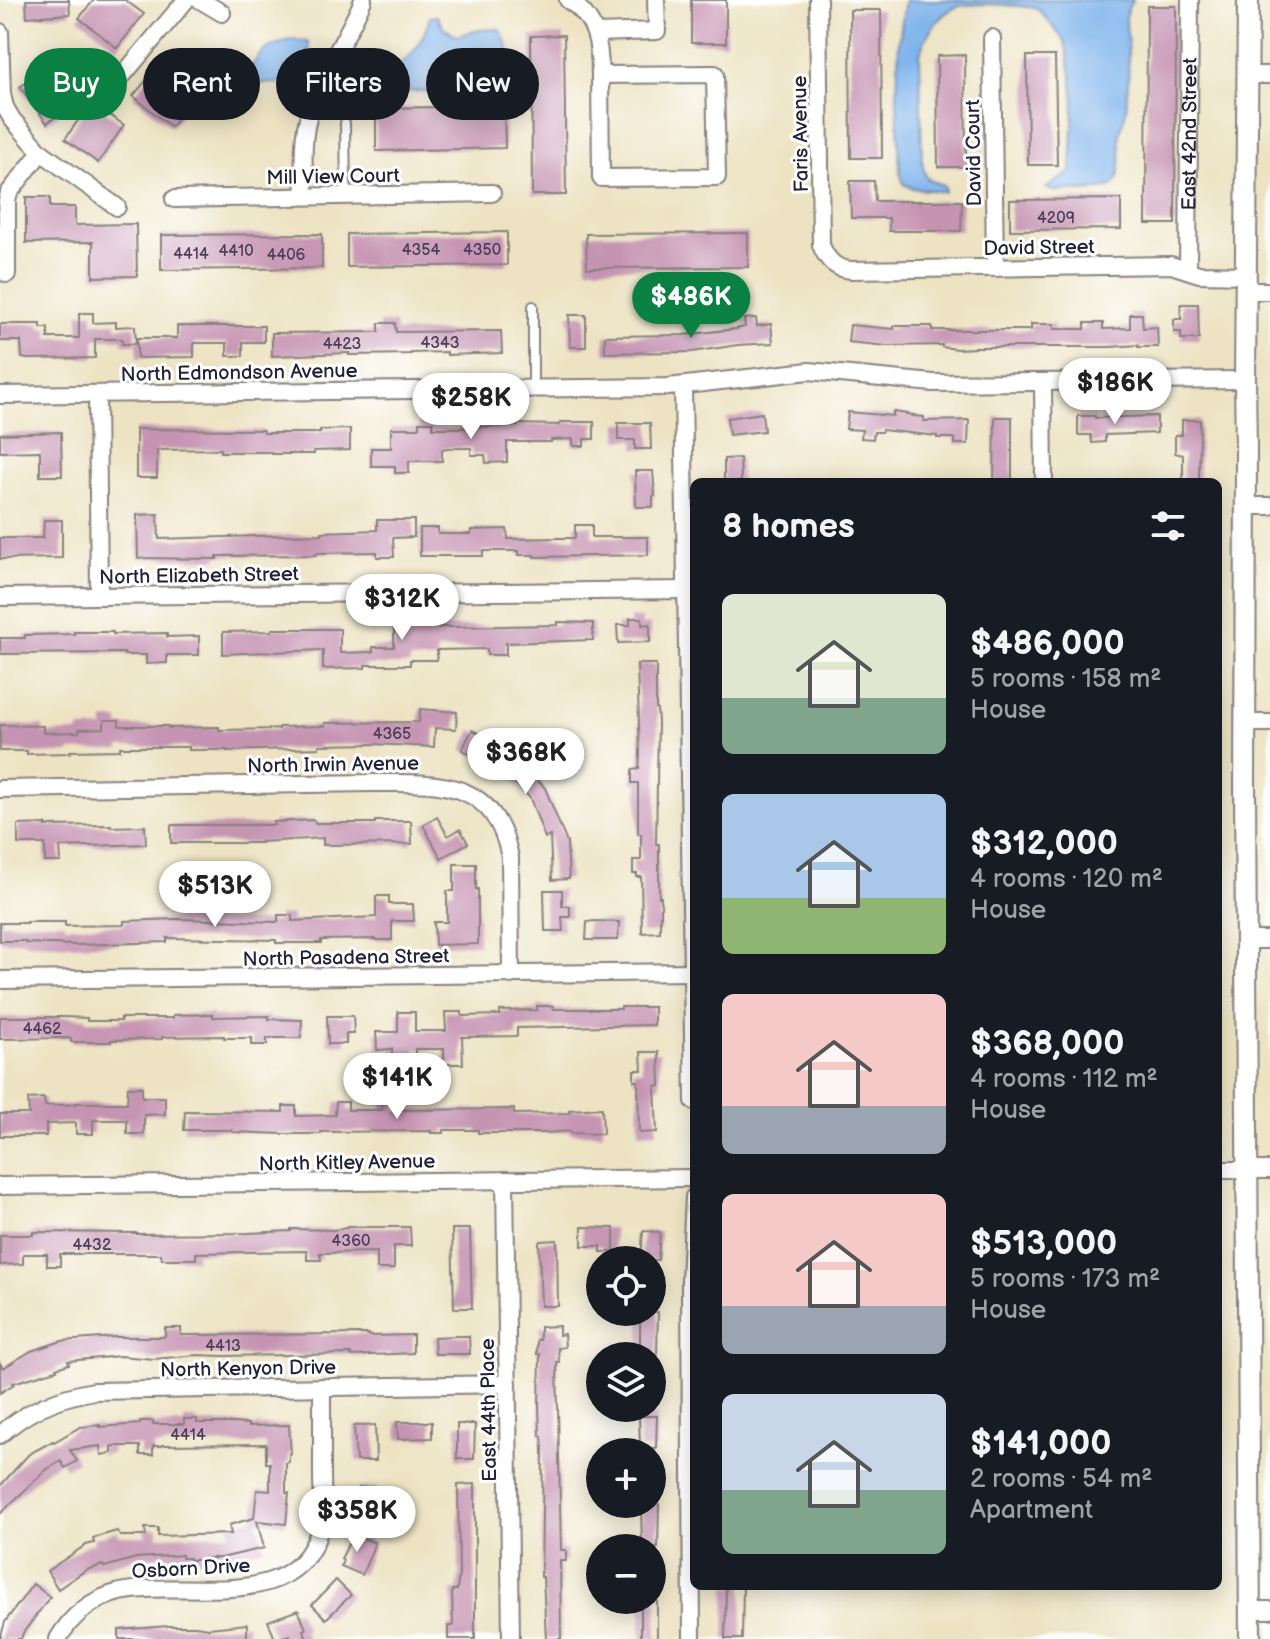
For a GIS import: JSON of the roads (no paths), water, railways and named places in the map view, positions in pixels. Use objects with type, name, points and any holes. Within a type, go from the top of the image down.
[{"type":"street","points":[[127,70],[186,0]]},
{"type":"street","points":[[200,0],[222,13]]},
{"type":"street","points":[[305,196],[304,137],[310,110],[363,0]]},
{"type":"street","points":[[568,0],[591,21],[600,53],[600,75],[601,178],[717,177],[715,74],[600,75]]},
{"type":"street","points":[[596,33],[657,31],[656,0]]},
{"type":"street","name":"Faris Avenue","points":[[818,0],[821,245],[832,263]]},
{"type":"street","name":"East 42nd Street","points":[[1188,270],[1190,0]]},
{"type":"street","points":[[1248,0],[1245,940],[1247,1170],[1260,1610],[1250,1639]]},
{"type":"street","points":[[0,32],[1,86],[5,107],[12,119],[41,152],[117,207]]},
{"type":"street","name":"David Court","points":[[992,38],[995,268]]},
{"type":"street","points":[[1247,75],[1270,75]]},
{"type":"street","points":[[7,274],[9,193],[41,152]]},
{"type":"street","name":"Mill View Court","points":[[174,199],[492,193]]},
{"type":"street","name":"David Street","points":[[832,263],[851,270],[1171,265],[1246,283]]},
{"type":"street","points":[[1246,283],[1270,291]]},
{"type":"street","name":"North Edmondson Avenue","points":[[0,395],[683,386],[809,371],[933,383],[1245,380]]},
{"type":"street","points":[[1043,382],[1044,478]]},
{"type":"street","points":[[683,386],[690,781]]},
{"type":"street","points":[[97,394],[99,596]]},
{"type":"street","points":[[1246,506],[1270,506]]},
{"type":"street","name":"North Elizabeth Street","points":[[0,597],[687,590]]},
{"type":"street","points":[[1245,723],[1270,723]]},
{"type":"street","name":"North Irwin Avenue","points":[[0,789],[430,783],[457,789],[487,807],[500,826],[508,846],[511,975]]},
{"type":"street","points":[[1245,940],[1270,940]]},
{"type":"street","name":"North Pasadena Street","points":[[0,980],[690,972]]},
{"type":"street","points":[[1222,1170],[1270,1170]]},
{"type":"street","name":"North Kitley Avenue","points":[[0,1186],[690,1178]]},
{"type":"street","name":"East 44th Place","points":[[505,1180],[511,1639]]},
{"type":"street","name":"North Kenyon Drive","points":[[0,1435],[42,1406],[68,1396],[94,1391],[508,1384]]},
{"type":"street","name":"Osborn Drive","points":[[58,1639],[63,1629],[82,1610],[113,1594],[139,1590],[259,1586],[278,1579],[300,1563],[316,1540],[322,1514],[322,1387]]},
{"type":"street","points":[[692,1590],[692,1639]]},
{"type":"lane","points":[[345,123],[346,196]]},
{"type":"lane","points":[[533,306],[533,388]]},
{"type":"water","points":[[905,0],[1133,0],[1126,17],[1126,111],[1120,135],[1120,168],[1114,184],[1103,189],[1053,191],[1046,188],[1071,172],[1074,102],[1065,41],[1037,8],[982,4],[954,8],[942,16],[932,28],[920,54],[922,161],[927,177],[945,187],[944,192],[904,184],[900,173],[897,98],[899,42]]},
{"type":"water","points":[[437,16],[444,28],[457,36],[478,30],[500,29],[508,48],[426,48],[426,92],[410,91],[410,55],[430,17]]},
{"type":"water","points":[[293,39],[308,42],[310,48],[276,48],[276,83],[260,83],[260,55],[271,47]]}]
